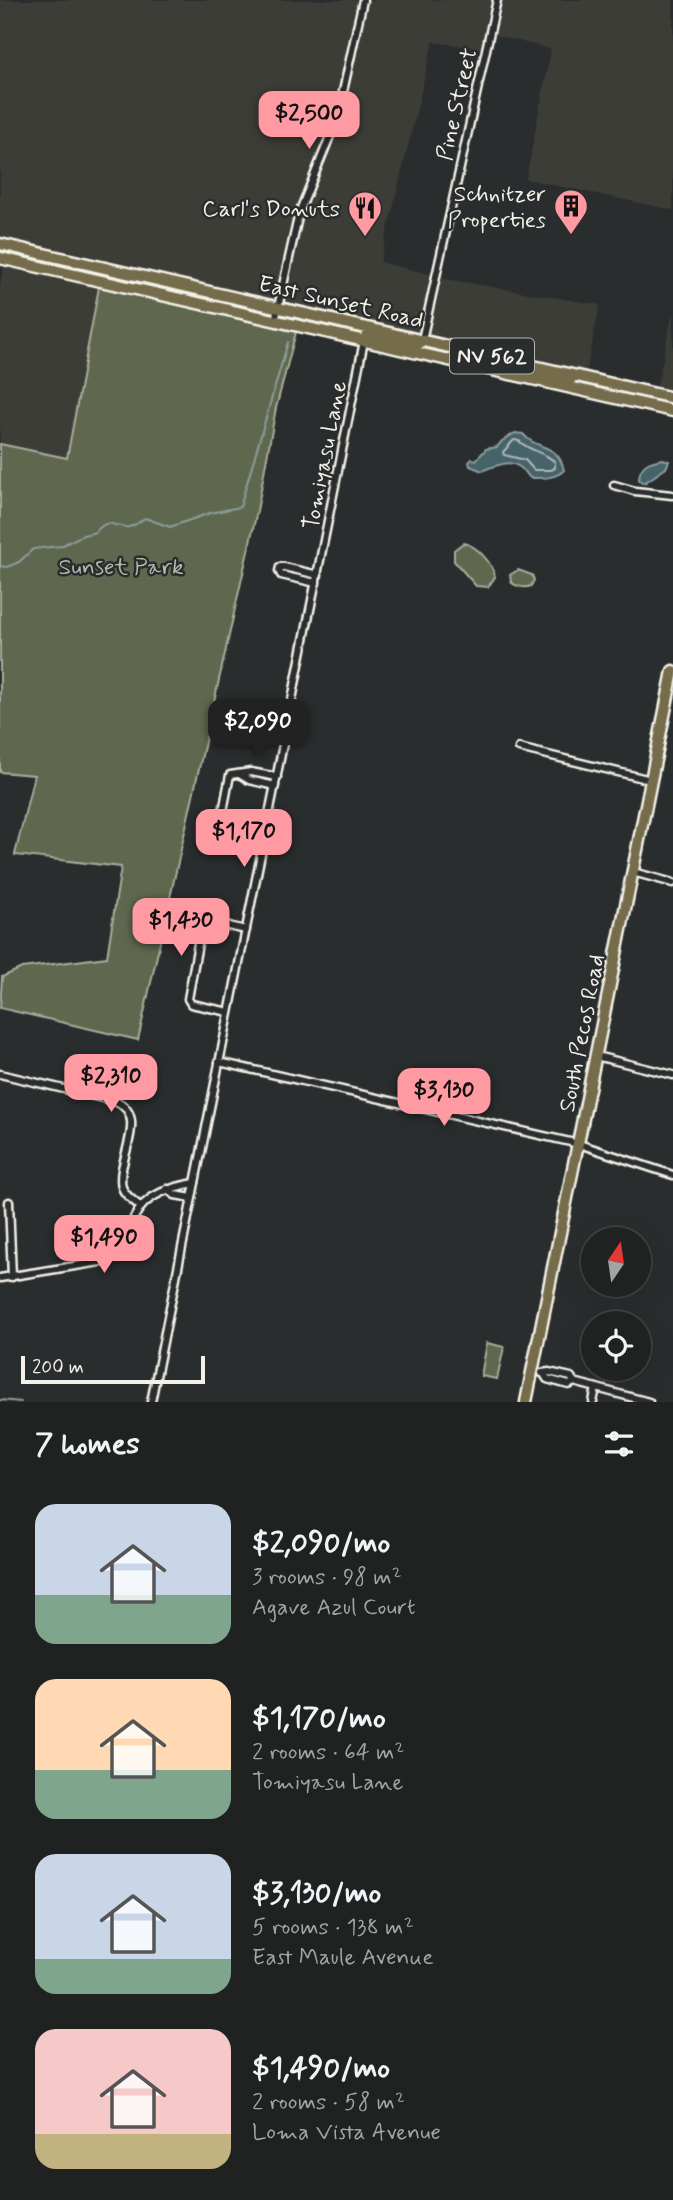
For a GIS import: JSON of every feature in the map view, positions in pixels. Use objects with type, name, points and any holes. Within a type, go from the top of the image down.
[{"type":"main road","name":"East Sunset Road","points":[[0,244],[673,398]]},
{"type":"main road","name":"East Sunset Road","points":[[0,258],[673,411]]},
{"type":"main road","points":[[138,290],[141,276]]},
{"type":"main road","points":[[364,341],[369,336],[418,345],[422,340]]},
{"type":"main road","points":[[419,354],[472,359],[500,365],[510,363],[511,360]]},
{"type":"main road","points":[[508,374],[510,371],[519,370],[558,378],[585,378]]},
{"type":"main road","name":"South Pecos Road","points":[[526,1402],[673,671]]},
{"type":"street","points":[[275,321],[299,213],[337,119],[363,0]]},
{"type":"street","name":"Pine Street","points":[[422,340],[497,0]]},
{"type":"street","name":"Tomiyasu Lane","points":[[151,1402],[364,341]]},
{"type":"street","points":[[614,485],[635,491],[672,495]]},
{"type":"street","points":[[316,583],[281,575],[280,567],[318,575]]},
{"type":"street","points":[[519,748],[651,780]]},
{"type":"street","points":[[220,827],[230,775],[251,772],[277,777]]},
{"type":"street","points":[[239,774],[249,780],[275,786]]},
{"type":"street","points":[[633,872],[673,883]]},
{"type":"street","points":[[229,1012],[191,1004],[188,999],[196,953],[204,923],[246,930]]},
{"type":"street","points":[[596,1056],[673,1075]]},
{"type":"street","points":[[219,1062],[579,1144],[673,1175]]},
{"type":"street","points":[[0,1074],[115,1101],[125,1107],[130,1114],[131,1126],[122,1168],[122,1187],[141,1207]]},
{"type":"street","points":[[0,1278],[100,1262],[115,1255],[125,1241],[136,1214],[147,1201],[167,1189],[195,1183]]},
{"type":"street","points":[[167,1189],[175,1195],[192,1198]]},
{"type":"street","points":[[9,1202],[12,1277]]},
{"type":"street","points":[[532,1371],[544,1374],[547,1380],[569,1385],[574,1382],[649,1402]]},
{"type":"street","points":[[593,1402],[596,1388]]},
{"type":"shaded area","points":[[0,0],[673,0],[673,210],[526,179],[551,49],[490,34],[486,49],[433,42],[380,262],[432,275],[423,334],[439,278],[600,305],[585,378],[103,268],[67,458],[0,444],[0,285],[8,246],[0,244]]},
{"type":"shaded area","points":[[673,312],[673,391],[657,387]]},
{"type":"green space","name":"Sunset Park","points":[[99,287],[296,332],[276,408],[257,511],[138,1040],[0,1008],[2,977],[22,968],[107,957],[121,867],[15,855],[34,775],[0,772],[0,444],[67,458]]},
{"type":"green space","points":[[463,543],[479,551],[491,566],[495,577],[488,587],[476,586],[454,561],[454,550]]},
{"type":"green space","points":[[518,570],[532,575],[534,580],[531,586],[520,587],[511,582],[510,575]]},
{"type":"green space","points":[[487,1343],[504,1347],[497,1379],[481,1376]]},
{"type":"water","points":[[515,433],[523,434],[529,440],[552,451],[561,461],[564,470],[553,476],[530,478],[520,467],[509,463],[482,471],[470,466],[472,459],[476,460],[486,449],[497,447]]},
{"type":"water","points":[[663,459],[669,461],[666,468],[644,483],[639,480],[641,470],[646,464]]},
{"type":"waterway","points":[[0,566],[7,567],[19,562],[33,549],[61,546],[96,532],[108,523],[129,527],[145,518],[170,527],[210,513],[240,507],[288,342]]},
{"type":"waterway","points":[[0,1400],[21,1402]]},
{"type":"place","name":"Schnitzer Properties","points":[[571,236]]},
{"type":"place","name":"Carl's Donuts","points":[[365,238]]}]
